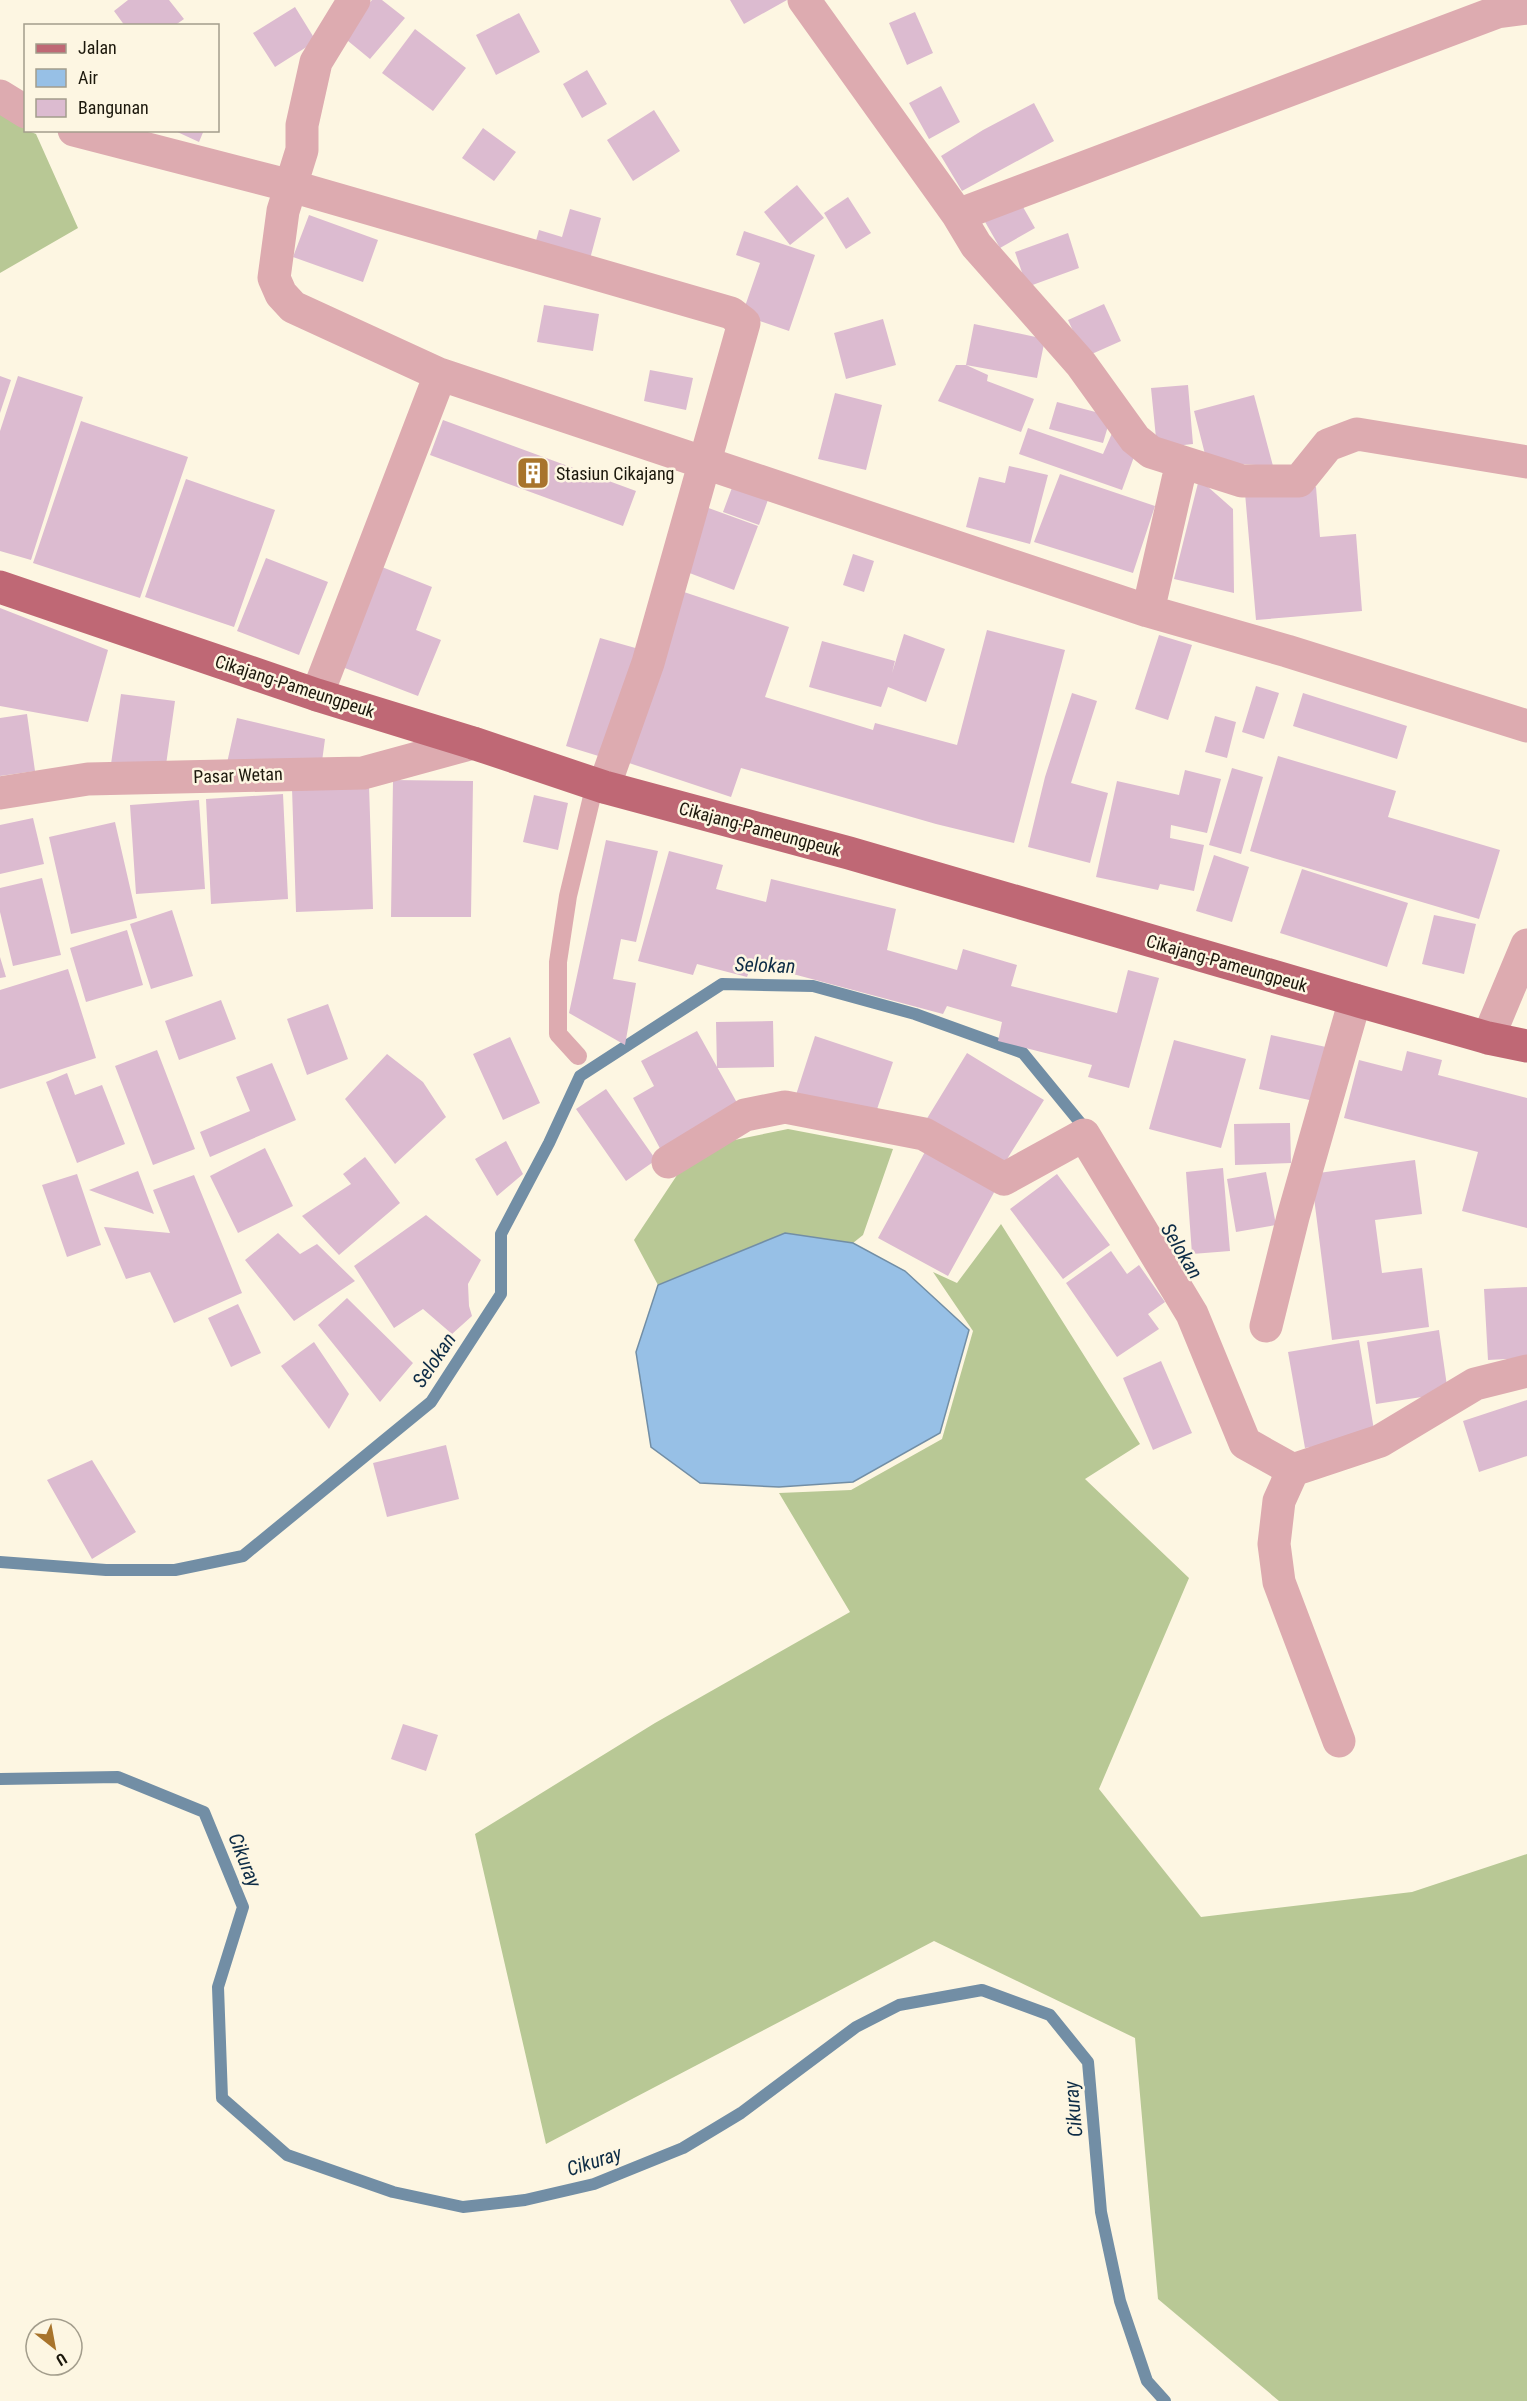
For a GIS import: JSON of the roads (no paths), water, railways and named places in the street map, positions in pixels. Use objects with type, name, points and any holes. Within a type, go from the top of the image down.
[{"type":"main road","name":"Cikajang-Pameungpeuk","points":[[0,587],[317,695],[473,743],[599,786],[849,853],[1488,1038],[1527,1046]]},
{"type":"street","points":[[354,0],[316,62],[302,125],[302,150],[283,212],[274,278],[281,294],[293,307],[439,374],[1148,611],[1287,651],[1527,726]]},
{"type":"street","points":[[804,0],[958,215],[976,245],[1081,364],[1135,439],[1151,452],[1242,481],[1299,481],[1328,445],[1357,434],[1527,462]]},
{"type":"street","points":[[958,215],[1497,12],[1527,8]]},
{"type":"street","points":[[0,96],[24,111]]},
{"type":"street","points":[[82,132],[291,186],[731,313],[744,323],[740,344],[703,462],[648,663],[599,786]]},
{"type":"street","points":[[317,695],[439,374]]},
{"type":"street","points":[[1148,611],[1182,462]]},
{"type":"street","name":"Pasar Wetan","points":[[0,793],[88,779],[363,772],[473,743]]},
{"type":"street","points":[[1488,1038],[1527,945]]},
{"type":"street","points":[[1266,1326],[1293,1217],[1355,1000]]},
{"type":"street","points":[[668,1162],[746,1115],[785,1107],[924,1134],[1004,1179],[1084,1135],[1192,1314],[1245,1443],[1293,1470]]},
{"type":"street","points":[[1340,1741],[1279,1582],[1274,1544],[1279,1501],[1293,1470],[1380,1441],[1475,1384],[1527,1371]]},
{"type":"lane","points":[[578,1056],[558,1034],[558,962],[568,896],[599,786]]},
{"type":"water","points":[[785,1233],[853,1243],[905,1271],[969,1330],[940,1433],[853,1482],[779,1487],[700,1483],[651,1447],[636,1352],[658,1285]]},
{"type":"waterway","name":"Selokan","points":[[0,1562],[106,1570],[175,1570],[243,1556],[431,1402],[501,1294],[501,1234],[549,1143],[580,1076],[722,984],[813,986],[915,1014],[1023,1053],[1087,1131]]},
{"type":"waterway","name":"Cikuray","points":[[0,1779],[118,1777],[204,1812],[243,1907],[218,1987],[222,2098],[287,2155],[393,2192],[463,2207],[525,2200],[594,2184],[683,2148],[741,2113],[856,2027],[899,2005],[982,1990],[1050,2015],[1088,2062],[1101,2212],[1120,2301],[1147,2381],[1165,2401]]},
{"type":"place","name":"Stasiun Cikajang","points":[[533,473]]}]
